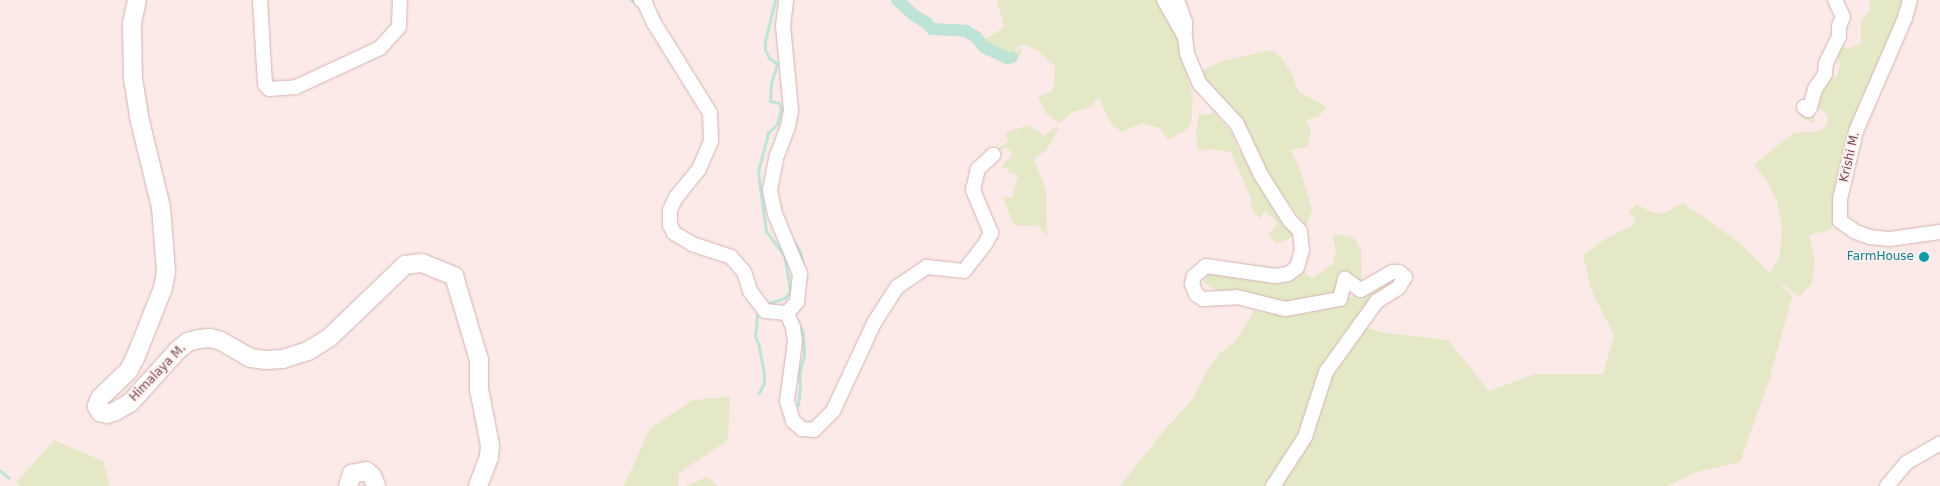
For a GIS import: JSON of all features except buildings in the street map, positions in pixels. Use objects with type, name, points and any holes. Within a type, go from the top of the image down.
[{"type":"street","name":"Himalaya M.","points":[[137,0],[132,23],[133,78],[139,117],[161,207],[166,271],[163,288],[136,356],[129,370],[100,398],[97,406],[100,412],[107,414],[116,412],[131,402],[178,350],[188,342],[199,338],[221,341],[251,358],[266,360],[283,359],[308,350],[330,337],[405,265],[422,263],[454,276],[479,360],[480,388],[490,445],[489,457],[478,486]]},
{"type":"street","points":[[260,0],[265,84],[269,89],[296,87],[380,48],[398,27],[400,0]]},
{"type":"street","points":[[641,0],[645,3],[658,30],[710,113],[712,141],[699,169],[676,197],[670,210],[670,225],[674,233],[692,244],[731,257],[744,272],[750,291],[765,311],[787,313]]},
{"type":"street","points":[[786,0],[783,26],[791,110],[788,126],[776,158],[770,190],[775,214],[800,274],[797,302],[787,313]]},
{"type":"street","points":[[1164,0],[1185,37]]},
{"type":"street","points":[[1177,0],[1185,22],[1187,54],[1193,71],[1200,84],[1237,124],[1261,175],[1290,221],[1300,232],[1302,250],[1297,267],[1288,274],[1275,276],[1206,266],[1194,276],[1192,284],[1196,294],[1203,298],[1237,297],[1286,309],[1340,299],[1345,279],[1361,290],[1392,272],[1399,272],[1405,277],[1398,288],[1377,301],[1326,372],[1305,436],[1273,486]]},
{"type":"street","points":[[1804,107],[1808,110],[1810,107],[1815,89],[1825,74],[1826,63],[1840,36],[1839,26],[1843,16],[1835,0]]},
{"type":"street","name":"Krishi M.","points":[[1910,0],[1905,18],[1856,131],[1840,199],[1840,220],[1856,232],[1870,237],[1890,239],[1940,232]]},
{"type":"street","points":[[787,313],[793,327],[795,342],[787,401],[793,421],[802,429],[814,430],[833,411],[874,323],[897,287],[927,267],[964,271],[985,244],[991,233],[973,190],[978,169],[993,155]]},
{"type":"street","points":[[1887,486],[1906,463],[1940,443]]},
{"type":"street","points":[[348,486],[352,474],[366,471],[372,476],[376,486]]},
{"type":"green space","points":[[997,0],[1157,0],[1178,38],[1193,99],[1191,124],[1184,131],[1168,140],[1160,128],[1142,123],[1121,132],[1110,123],[1099,97],[1090,107],[1072,112],[1059,123],[1046,113],[1038,96],[1050,92],[1054,86],[1055,66],[1038,51],[1023,44],[1008,56],[1021,48],[1021,54],[1013,63],[1004,63],[980,51],[972,38],[944,31],[940,35],[934,32],[935,27],[939,25],[958,26],[975,32],[985,40],[1004,27]]},
{"type":"green space","points":[[1869,0],[1907,0],[1873,80],[1860,102],[1848,138],[1839,216],[1830,230],[1809,235],[1815,261],[1812,283],[1799,297],[1775,278],[1792,296],[1769,381],[1740,462],[1697,472],[1667,486],[1120,486],[1162,433],[1192,400],[1207,371],[1219,354],[1235,342],[1254,311],[1291,316],[1319,311],[1386,281],[1392,284],[1369,303],[1343,337],[1363,327],[1385,333],[1448,340],[1489,391],[1535,374],[1603,374],[1614,335],[1592,292],[1583,255],[1605,239],[1633,225],[1635,219],[1629,213],[1636,204],[1651,212],[1662,214],[1683,203],[1740,243],[1770,273],[1780,256],[1782,227],[1777,201],[1767,181],[1754,165],[1793,133],[1819,131],[1827,124],[1828,117],[1823,110],[1812,109],[1815,120],[1813,123],[1802,118],[1799,112],[1805,99],[1825,82],[1837,76],[1840,65],[1837,55],[1841,47],[1850,48],[1861,44],[1861,21],[1871,9]]},
{"type":"green space","points":[[1271,50],[1280,56],[1291,72],[1299,92],[1327,107],[1318,117],[1306,120],[1311,132],[1307,147],[1291,150],[1300,170],[1312,210],[1306,227],[1278,189],[1260,158],[1200,71],[1224,61]]},
{"type":"green space","points":[[1199,113],[1206,115],[1215,113],[1231,132],[1238,149],[1281,213],[1294,236],[1277,244],[1269,235],[1278,223],[1265,211],[1259,219],[1251,206],[1251,198],[1231,152],[1208,149],[1198,151],[1196,134]]},
{"type":"green space","points":[[1029,125],[1045,136],[1056,126],[1058,130],[1047,149],[1034,160],[1046,190],[1047,237],[1038,226],[1014,225],[1003,197],[1012,198],[1018,176],[1009,172],[1008,168],[1001,167],[1013,154],[1006,147],[994,156],[995,151],[1008,141],[1006,132]]},
{"type":"green space","points":[[1337,234],[1354,238],[1361,249],[1362,282],[1339,297],[1286,306],[1219,292],[1203,282],[1207,275],[1214,274],[1284,284],[1299,276],[1304,266],[1305,274],[1313,278],[1333,264],[1336,250],[1333,238]]},
{"type":"green space","points":[[730,397],[728,440],[679,473],[678,486],[624,486],[650,428],[693,400]]},
{"type":"green space","points":[[54,440],[103,461],[110,486],[20,486],[16,483]]},
{"type":"green space","points":[[707,477],[718,486],[685,486]]},
{"type":"waterway","points":[[631,0],[638,3]]},
{"type":"waterway","points":[[766,304],[785,298],[790,291],[784,255],[766,231],[758,172],[768,133],[777,124],[781,109],[779,103],[770,101],[771,83],[777,64],[769,58],[765,49],[765,41],[775,0]]},
{"type":"waterway","points":[[897,0],[932,29],[966,31],[976,37],[984,47],[1007,58],[1012,57]]},
{"type":"waterway","points":[[793,240],[800,252],[802,262]]},
{"type":"waterway","points":[[757,315],[755,336],[759,346],[764,374],[764,383],[759,393]]},
{"type":"waterway","points":[[796,318],[803,334],[804,355],[799,374],[798,405]]},
{"type":"waterway","points":[[0,471],[9,478]]},
{"type":"place","name":"FarmHouse","points":[[1924,257]]}]
